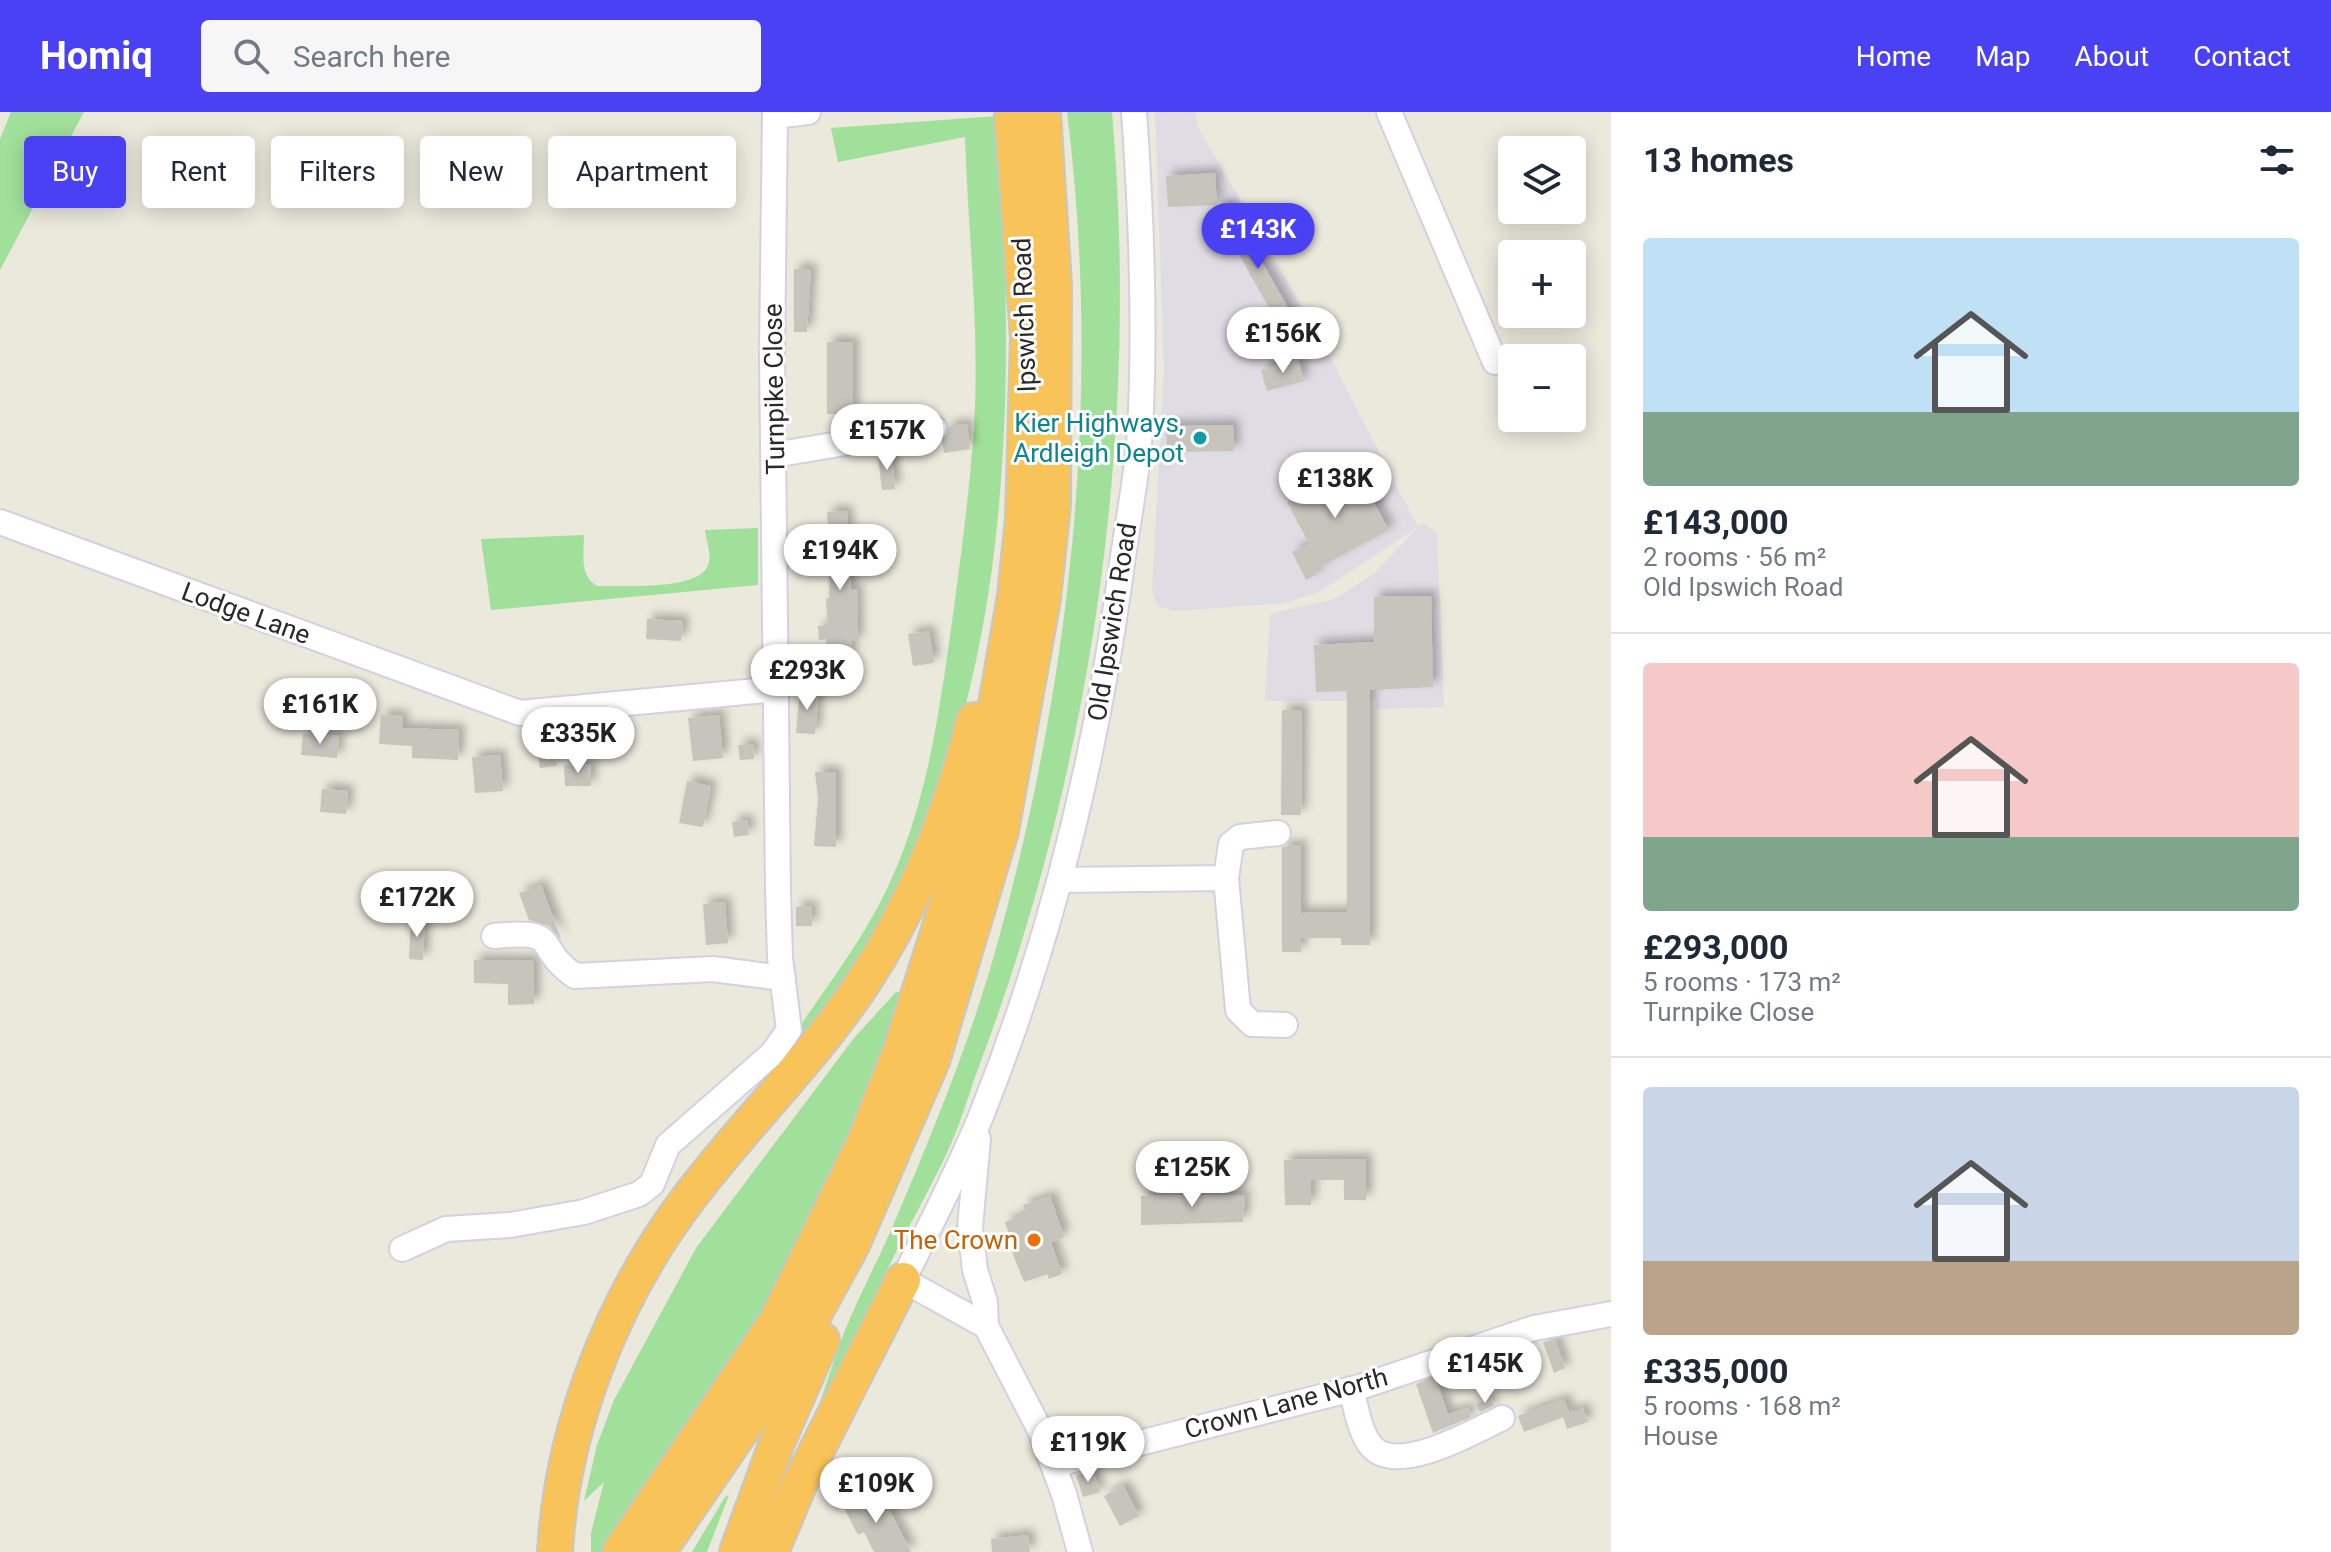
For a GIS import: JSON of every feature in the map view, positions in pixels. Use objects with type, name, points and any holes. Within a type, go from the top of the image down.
[{"type":"highway","name":"Ipswich Road","points":[[1029,124],[1028,338],[1038,512]]},
{"type":"highway","points":[[658,1552],[788,1362],[852,1245],[932,1061],[1001,831],[1043,599],[1038,512]]},
{"type":"highway","points":[[556,1544],[578,1425],[611,1329],[629,1294],[687,1200],[798,1068],[863,982],[920,879],[958,776],[973,723],[1003,567],[1038,512]]},
{"type":"highway","points":[[620,1552],[656,1504],[776,1322],[865,1141],[900,1052],[978,807],[1015,596],[1038,512]]},
{"type":"highway","points":[[737,1552],[776,1445],[843,1294],[852,1245]]},
{"type":"highway","points":[[771,1552],[799,1485],[903,1280]]},
{"type":"street","points":[[775,114],[808,112]]},
{"type":"street","name":"Old Ipswich Road","points":[[903,1280],[981,1117],[1028,984],[1078,813],[1113,631],[1141,411],[1141,224],[1134,112]]},
{"type":"street","points":[[1389,112],[1495,362]]},
{"type":"street","name":"Turnpike Close","points":[[402,1249],[446,1229],[510,1225],[584,1212],[639,1194],[652,1184],[668,1145],[785,1040],[789,1030],[778,891],[775,114]]},
{"type":"street","points":[[774,455],[934,428]]},
{"type":"street","name":"Lodge Lane","points":[[0,522],[520,713],[778,689]]},
{"type":"street","points":[[1278,833],[1240,837],[1231,844],[1226,878],[1238,1010],[1252,1024],[1285,1025]]},
{"type":"street","points":[[1060,880],[1101,888],[1181,868],[1226,878]]},
{"type":"street","points":[[494,936],[531,932],[550,945],[558,961],[575,976],[713,969],[783,978]]},
{"type":"street","name":"Old Ipswich Road","points":[[981,1117],[970,1214],[971,1243],[985,1302],[986,1326],[1040,1430],[1080,1552]]},
{"type":"street","points":[[903,1280],[986,1326]]},
{"type":"street","name":"Crown Lane North","points":[[1053,1465],[1351,1389],[1534,1328],[1611,1314]]},
{"type":"street","points":[[1351,1389],[1370,1444],[1392,1458],[1412,1456],[1502,1418]]},
{"type":"shaded area","points":[[1155,112],[1196,112],[1196,124],[1321,340],[1418,527],[1321,591],[1285,603],[1175,611],[1160,607],[1152,590],[1164,369]]},
{"type":"shaded area","points":[[1423,523],[1437,533],[1444,707],[1376,709],[1376,701],[1265,701],[1270,614],[1334,599],[1375,573]]},
{"type":"green space","points":[[11,112],[84,112],[71,136],[24,136],[24,208],[33,208],[0,270],[0,139]]},
{"type":"green space","points":[[1067,112],[1112,112],[1119,232],[1119,353],[1112,474],[1099,594],[1079,713],[1053,831],[1020,947],[961,1120],[810,1430],[844,1333],[923,1153],[975,1015],[1023,843],[1044,740],[1061,636],[1073,532],[1080,427],[1081,322],[1077,217]]},
{"type":"green space","points":[[998,116],[1006,297],[1005,388],[1001,479],[992,569],[976,659],[954,746],[897,902],[869,948],[792,1056],[787,1045],[872,917],[895,871],[915,816],[930,759],[945,672],[974,427],[975,318],[965,137],[838,162],[831,128]]},
{"type":"green space","points":[[758,528],[758,585],[491,610],[481,539],[584,535],[584,564],[591,582],[597,586],[642,586],[678,583],[704,572],[709,562],[705,530]]},
{"type":"green space","points":[[896,992],[905,994],[841,1175],[649,1509],[614,1552],[591,1552],[591,1533],[604,1482],[584,1501],[597,1445],[614,1400],[696,1248],[854,1038]]},
{"type":"green space","points":[[729,1495],[707,1552],[692,1552],[725,1497]]},
{"type":"building","points":[[1215,173],[1217,205],[1168,207],[1166,176]]},
{"type":"building","points":[[1228,202],[1301,331],[1287,340],[1214,210]]},
{"type":"building","points":[[794,269],[811,269],[807,332],[794,332]]},
{"type":"building","points":[[827,342],[853,342],[853,414],[827,414]]},
{"type":"building","points":[[1298,359],[1304,381],[1267,391],[1261,370]]},
{"type":"building","points":[[967,424],[970,449],[944,453],[942,440],[949,426]]},
{"type":"building","name":"Kier Highways, Ardleigh Depot","points":[[1233,425],[1234,451],[1167,452],[1166,426]]},
{"type":"building","points":[[892,454],[895,489],[882,490],[878,456]]},
{"type":"building","points":[[1354,466],[1389,530],[1314,570],[1317,574],[1306,580],[1292,552],[1309,544],[1287,502]]},
{"type":"building","points":[[847,511],[851,589],[857,589],[858,641],[851,641],[852,656],[827,657],[826,639],[819,640],[818,626],[828,626],[826,599],[829,598],[830,563],[827,512]]},
{"type":"building","points":[[1431,596],[1433,687],[1370,690],[1370,945],[1341,945],[1341,938],[1301,938],[1301,952],[1282,952],[1282,847],[1301,845],[1301,913],[1347,912],[1347,691],[1316,692],[1314,645],[1374,642],[1374,597]]},
{"type":"building","points":[[647,619],[683,621],[681,641],[646,639]]},
{"type":"building","points":[[929,631],[934,663],[913,666],[908,634]]},
{"type":"building","points":[[800,689],[819,691],[815,734],[796,733]]},
{"type":"building","points":[[1282,710],[1302,710],[1301,815],[1281,815]]},
{"type":"building","points":[[381,715],[403,716],[402,728],[459,730],[458,760],[412,758],[412,746],[379,744]]},
{"type":"building","points":[[719,715],[723,758],[693,761],[688,718]]},
{"type":"building","points":[[550,725],[557,766],[540,768],[534,727]]},
{"type":"building","points":[[303,734],[339,736],[337,758],[301,755]]},
{"type":"building","points":[[753,744],[754,759],[740,760],[738,745]]},
{"type":"building","points":[[500,755],[503,791],[475,793],[472,757]]},
{"type":"building","points":[[591,764],[591,786],[565,786],[564,765]]},
{"type":"building","points":[[815,772],[836,772],[836,847],[814,846],[818,799]]},
{"type":"building","points":[[687,781],[711,786],[703,827],[679,823]]},
{"type":"building","points":[[322,789],[348,791],[346,814],[320,812]]},
{"type":"building","points":[[747,820],[749,835],[734,837],[732,822]]},
{"type":"building","points":[[541,885],[561,939],[549,926],[529,920],[519,893]]},
{"type":"building","points":[[725,902],[728,943],[706,945],[703,904]]},
{"type":"building","points":[[811,906],[812,926],[796,926],[796,907]]},
{"type":"building","points":[[411,918],[425,919],[423,960],[409,959]]},
{"type":"building","points":[[474,960],[534,961],[534,1004],[508,1005],[508,984],[474,983]]},
{"type":"building","points":[[1366,1159],[1366,1200],[1344,1200],[1344,1180],[1311,1180],[1311,1205],[1285,1205],[1284,1160]]},
{"type":"building","points":[[1245,1195],[1243,1222],[1141,1225],[1141,1196]]},
{"type":"building","name":"The Crown","points":[[1050,1196],[1064,1237],[1051,1242],[1062,1274],[1049,1279],[1047,1274],[1024,1282],[1009,1244],[1012,1243],[1005,1222],[1026,1214],[1023,1205]]},
{"type":"building","points":[[1555,1340],[1565,1368],[1554,1373],[1543,1342]]},
{"type":"building","points":[[1455,1371],[1436,1380],[1448,1414],[1468,1408],[1471,1417],[1433,1433],[1416,1384]]},
{"type":"building","points":[[1492,1398],[1494,1405],[1480,1412],[1476,1404]]},
{"type":"building","points":[[1564,1399],[1569,1413],[1583,1408],[1588,1422],[1567,1429],[1563,1417],[1524,1432],[1518,1416]]},
{"type":"building","points":[[1093,1470],[1100,1492],[1083,1497],[1076,1475]]},
{"type":"building","points":[[1123,1485],[1139,1516],[1120,1526],[1104,1496]]},
{"type":"building","points":[[870,1492],[881,1513],[889,1509],[911,1552],[874,1552],[864,1532],[858,1535],[843,1506]]},
{"type":"building","points":[[1028,1535],[1030,1552],[992,1552],[991,1539]]},
{"type":"place","name":"Kier Highways, Ardleigh Depot","points":[[1200,438]]},
{"type":"place","name":"The Crown","points":[[1034,1240]]}]
